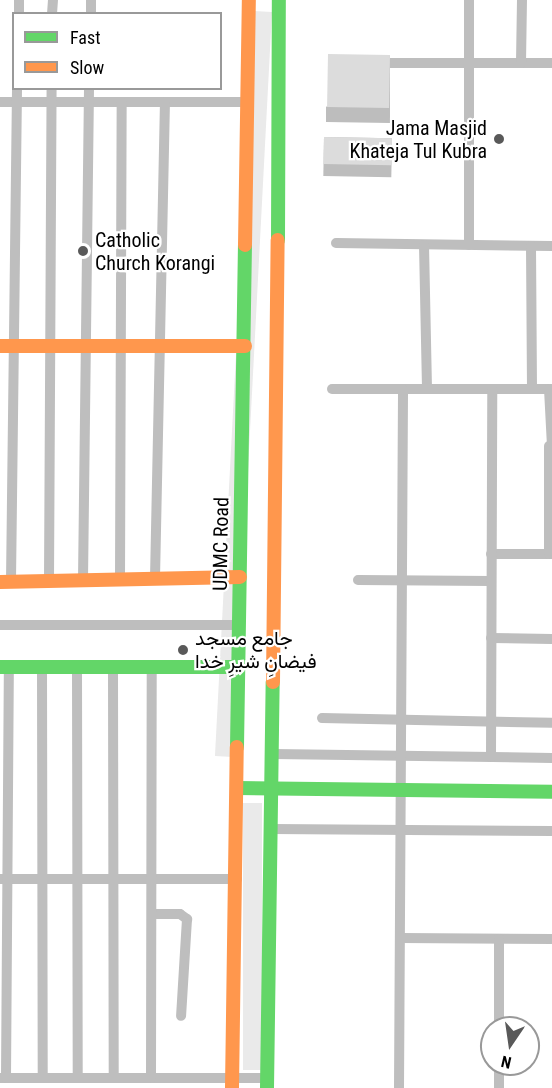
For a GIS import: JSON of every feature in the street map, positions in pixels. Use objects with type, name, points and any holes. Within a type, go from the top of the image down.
[{"type":"main road","name":"UDMC Road","points":[[232,1083],[249,0]]},
{"type":"main road","points":[[267,1083],[273,788],[279,0]]},
{"type":"main road","points":[[6,346],[244,346]]},
{"type":"main road","points":[[6,581],[240,577]]},
{"type":"main road","points":[[4,667],[238,667]]},
{"type":"main road","points":[[237,788],[552,792]]},
{"type":"street","points":[[469,0],[469,245]]},
{"type":"street","points":[[521,63],[522,0]]},
{"type":"street","points":[[365,63],[552,63]]},
{"type":"street","points":[[6,581],[6,346],[17,90]]},
{"type":"street","points":[[49,580],[52,90]]},
{"type":"street","points":[[83,580],[89,90]]},
{"type":"street","points":[[0,102],[247,102]]},
{"type":"street","points":[[155,578],[165,102]]},
{"type":"street","points":[[120,579],[119,346],[122,103]]},
{"type":"street","points":[[336,243],[552,246]]},
{"type":"street","points":[[424,245],[427,389]]},
{"type":"street","points":[[531,246],[532,390]]},
{"type":"street","points":[[332,389],[551,389],[551,554],[491,554]]},
{"type":"street","points":[[399,1088],[403,390]]},
{"type":"street","points":[[490,757],[492,390]]},
{"type":"street","points":[[358,580],[491,581]]},
{"type":"street","points":[[0,625],[238,625]]},
{"type":"street","points":[[491,638],[552,639]]},
{"type":"street","points":[[4,667],[3,1078],[151,1078],[267,1083]]},
{"type":"street","points":[[42,667],[43,1078]]},
{"type":"street","points":[[77,667],[80,879],[78,1078]]},
{"type":"street","points":[[113,668],[114,1078]]},
{"type":"street","points":[[151,1078],[152,668]]},
{"type":"street","points":[[322,718],[552,723]]},
{"type":"street","points":[[273,754],[552,758]]},
{"type":"street","points":[[272,829],[552,831]]},
{"type":"street","points":[[5,879],[237,879]]},
{"type":"street","points":[[152,914],[180,914],[187,919],[182,1016]]},
{"type":"street","points":[[401,938],[552,939]]},
{"type":"street","points":[[499,939],[499,1016]]},
{"type":"shaded area","points":[[254,11],[272,12],[233,757],[215,756]]},
{"type":"shaded area","points":[[243,803],[262,803],[262,1070],[243,1070]]},
{"type":"building","points":[[328,54],[390,55],[389,108],[327,107]]},
{"type":"building","points":[[324,137],[392,138],[392,165],[324,164]]},
{"type":"traffic: fast","points":[[278,240],[279,0]]},
{"type":"traffic: fast","points":[[237,747],[245,245]]},
{"type":"traffic: fast","points":[[0,667],[239,667]]},
{"type":"traffic: fast","points":[[267,1088],[273,682]]},
{"type":"traffic: fast","points":[[237,788],[552,792]]},
{"type":"traffic: slow","points":[[245,245],[249,0]]},
{"type":"traffic: slow","points":[[273,682],[278,240]]},
{"type":"traffic: slow","points":[[0,346],[245,346]]},
{"type":"traffic: slow","points":[[0,582],[240,577]]},
{"type":"traffic: slow","points":[[232,1088],[237,747]]},
{"type":"place","name":"Jama Masjid Khateja Tul Kubra","points":[[499,139]]},
{"type":"place","name":"Catholic Church Korangi","points":[[83,251]]},
{"type":"place","name":"جامع مسجد فیضانِ شیرِ خدا","points":[[183,650]]}]
